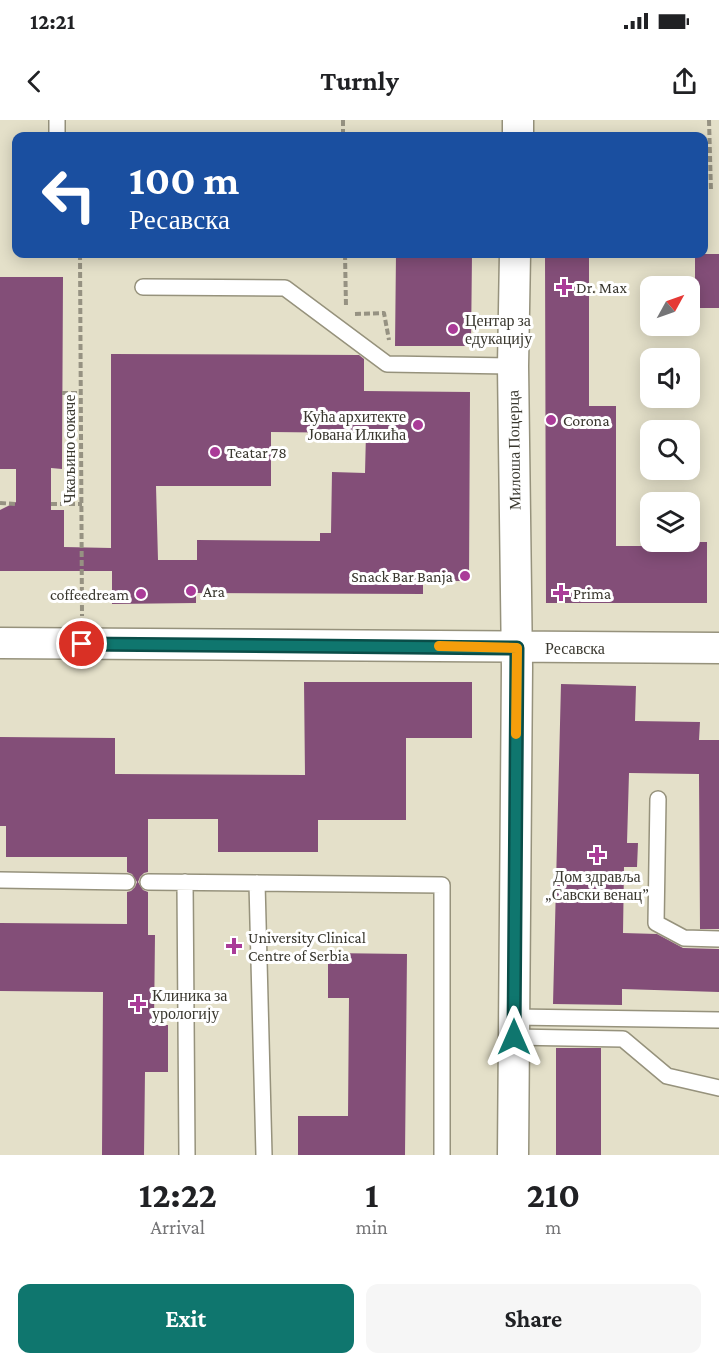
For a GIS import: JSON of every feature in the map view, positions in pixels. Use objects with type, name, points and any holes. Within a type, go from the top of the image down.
[{"type":"street","name":"Милоша Поцерца","points":[[513,1155],[517,648],[513,366],[515,258]]},
{"type":"street","name":"Ресавска","points":[[0,643],[719,648]]},
{"type":"lane","points":[[143,287],[285,288],[387,364],[513,366]]},
{"type":"lane","points":[[658,799],[656,923],[684,938],[719,939]]},
{"type":"lane","points":[[0,880],[127,882]]},
{"type":"lane","points":[[148,882],[442,885],[442,1155]]},
{"type":"lane","points":[[185,882],[187,1155]]},
{"type":"lane","points":[[257,883],[264,1155]]},
{"type":"lane","points":[[514,1027],[719,1020]]},
{"type":"lane","points":[[514,1027],[624,1039],[667,1076],[719,1088]]},
{"type":"path","points":[[709,120],[711,191]]},
{"type":"path","name":"Чкаљино сокаче","points":[[80,258],[82,644]]},
{"type":"path","points":[[345,258],[346,314],[384,313],[390,345]]},
{"type":"path","points":[[62,393],[81,393]]},
{"type":"path","points":[[0,503],[16,504]]},
{"type":"path","points":[[51,504],[82,504]]},
{"type":"building","points":[[708,254],[719,254],[719,308],[700,308],[700,276],[695,276],[695,258],[708,258]]},
{"type":"building","points":[[396,258],[472,258],[471,346],[395,346]]},
{"type":"building","points":[[545,258],[589,258],[589,406],[616,406],[616,546],[640,546],[640,552],[700,552],[700,542],[707,542],[707,603],[546,603]]},
{"type":"building","points":[[0,277],[63,277],[62,469],[51,468],[51,510],[64,510],[64,547],[111,548],[111,354],[359,355],[364,359],[364,391],[470,392],[469,581],[423,581],[423,594],[196,593],[196,603],[112,604],[112,571],[0,571],[0,510],[16,502],[16,469],[0,469]],"holes":[[[271,432],[366,433],[365,473],[332,472],[331,533],[320,533],[320,541],[197,540],[197,560],[158,560],[156,486],[271,486]]]},
{"type":"building","points":[[304,682],[472,682],[472,738],[406,738],[406,820],[318,820],[318,852],[218,852],[218,819],[148,819],[148,872],[140,877],[138,882],[143,890],[148,892],[148,935],[155,935],[154,1025],[168,1025],[168,1072],[145,1072],[144,1155],[102,1155],[103,992],[0,991],[0,923],[127,924],[127,892],[135,887],[137,882],[132,874],[127,872],[127,857],[6,857],[6,826],[0,826],[0,737],[115,738],[115,774],[305,775]]},
{"type":"building","name":"Дом здравља „Савски венац”","points":[[561,684],[636,686],[635,721],[700,722],[699,740],[719,740],[719,929],[700,929],[699,774],[629,773],[627,843],[638,843],[637,867],[624,867],[623,933],[657,934],[683,948],[719,949],[719,992],[622,989],[622,1005],[553,1004]]},
{"type":"building","points":[[328,953],[407,954],[405,1155],[298,1155],[298,1116],[348,1116],[349,998],[328,998]]},
{"type":"building","points":[[556,1048],[601,1048],[601,1155],[556,1155]]},
{"type":"slow traffic","points":[[439,646],[517,648],[516,734]]},
{"type":"place","name":"Dr. Max","points":[[564,287]]},
{"type":"place","name":"Центар за едукацију","points":[[453,329]]},
{"type":"place","name":"Corona","points":[[551,420]]},
{"type":"place","name":"Кућа архитекте Јована Илкића","points":[[418,425]]},
{"type":"place","name":"Teatar 78","points":[[215,452]]},
{"type":"place","name":"Snack Bar Banja","points":[[465,576]]},
{"type":"place","name":"Ara","points":[[191,591]]},
{"type":"place","name":"Prima","points":[[561,593]]},
{"type":"place","name":"coffeedream","points":[[141,594]]},
{"type":"place","name":"Дом здравља „Савски венац”","points":[[597,855]]},
{"type":"place","name":"University Clinical Centre of Serbia","points":[[234,946]]},
{"type":"place","name":"Клиника за урологију","points":[[138,1004]]},
{"type":"route","points":[[82,644],[517,648],[514,1037]]}]
